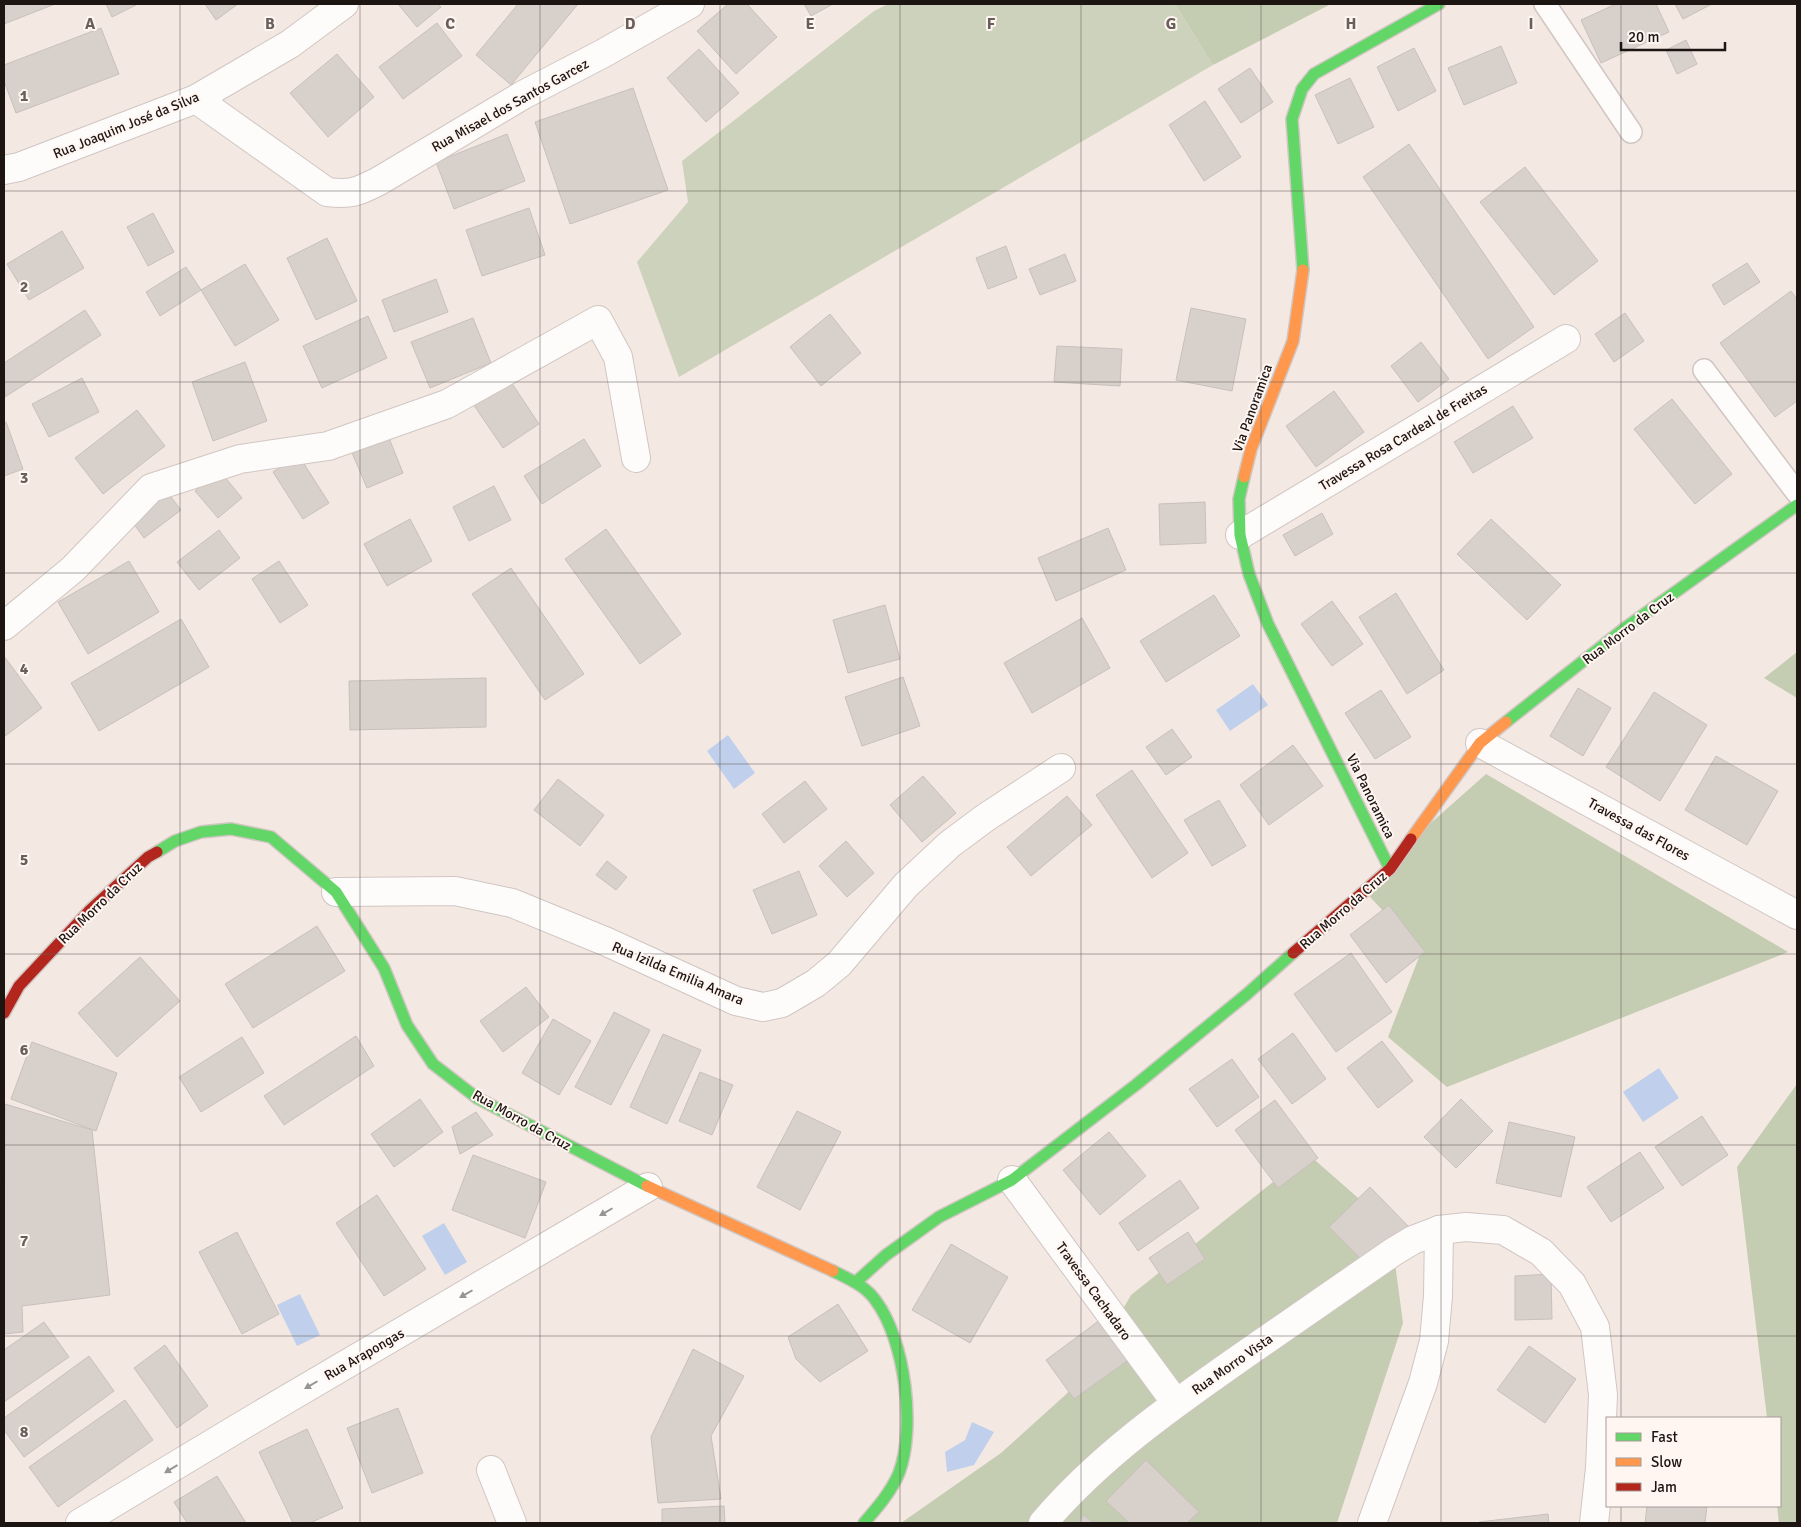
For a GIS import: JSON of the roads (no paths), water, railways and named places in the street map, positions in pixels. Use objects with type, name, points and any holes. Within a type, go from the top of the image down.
[{"type":"street","name":"Rua Joaquim José da Silva","points":[[4,170],[18,167],[196,99],[290,44],[344,4]]},
{"type":"street","name":"Rua Misael dos Santos Garcez","points":[[196,99],[327,192],[348,194],[364,189],[522,95],[602,54],[690,4]]},
{"type":"street","name":"Via Panoramica","points":[[1390,869],[1268,624],[1249,574],[1240,535],[1239,499],[1251,449],[1293,341],[1303,269],[1292,119],[1298,96],[1306,81],[1314,74],[1438,4]]},
{"type":"street","points":[[4,626],[73,569],[151,488],[240,459],[328,446],[447,404],[598,320],[618,357],[636,458]]},
{"type":"street","name":"Travessa Rosa Cardeal de Freitas","points":[[1240,535],[1566,339]]},
{"type":"street","name":"Rua Morro da Cruz","points":[[856,1282],[886,1255],[939,1217],[1012,1180],[1137,1084],[1247,994],[1390,869],[1480,743],[1625,628],[1797,505]]},
{"type":"street","name":"Travessa das Flores","points":[[1480,743],[1797,916]]},
{"type":"street","name":"Rua Izilda Emilia Amara","points":[[336,892],[455,891],[512,903],[607,942],[736,1000],[763,1007],[782,1003],[824,977],[839,964],[906,885],[950,844],[985,818],[1061,768]]},
{"type":"street","name":"Rua Morro da Cruz","points":[[4,1012],[19,986],[90,910],[148,857],[175,841],[201,832],[231,829],[271,837],[336,892],[384,968],[407,1025],[433,1064],[477,1098],[648,1187],[856,1282],[876,1300],[890,1326],[903,1369],[907,1426],[901,1467],[886,1497],[864,1523]]},
{"type":"street","name":"Travessa Cachadaro","points":[[1012,1180],[1176,1403]]},
{"type":"street","name":"Rua Arapongas","points":[[80,1523],[648,1187]]},
{"type":"street","name":"Rua Morro Vista","points":[[1043,1523],[1062,1501],[1118,1449],[1176,1403],[1393,1252],[1413,1240],[1439,1230],[1466,1227],[1503,1230],[1541,1252],[1572,1284],[1595,1328],[1603,1395],[1600,1468],[1594,1523]]},
{"type":"street","points":[[1372,1523],[1423,1383],[1434,1340],[1438,1296],[1439,1230]]},
{"type":"street","points":[[490,1470],[512,1523]]},
{"type":"lane","points":[[1545,4],[1632,132]]},
{"type":"lane","points":[[1704,370],[1797,493]]},
{"type":"water","points":[[1253,684],[1268,705],[1230,731],[1216,710]]},
{"type":"water","points":[[728,735],[755,773],[734,789],[707,751]]},
{"type":"water","points":[[1659,1068],[1679,1098],[1643,1122],[1623,1092]]},
{"type":"water","points":[[444,1223],[467,1262],[445,1275],[422,1236]]},
{"type":"water","points":[[300,1294],[320,1335],[297,1346],[277,1305]]},
{"type":"water","points":[[972,1422],[994,1432],[974,1465],[947,1472],[945,1452],[965,1440]]}]
